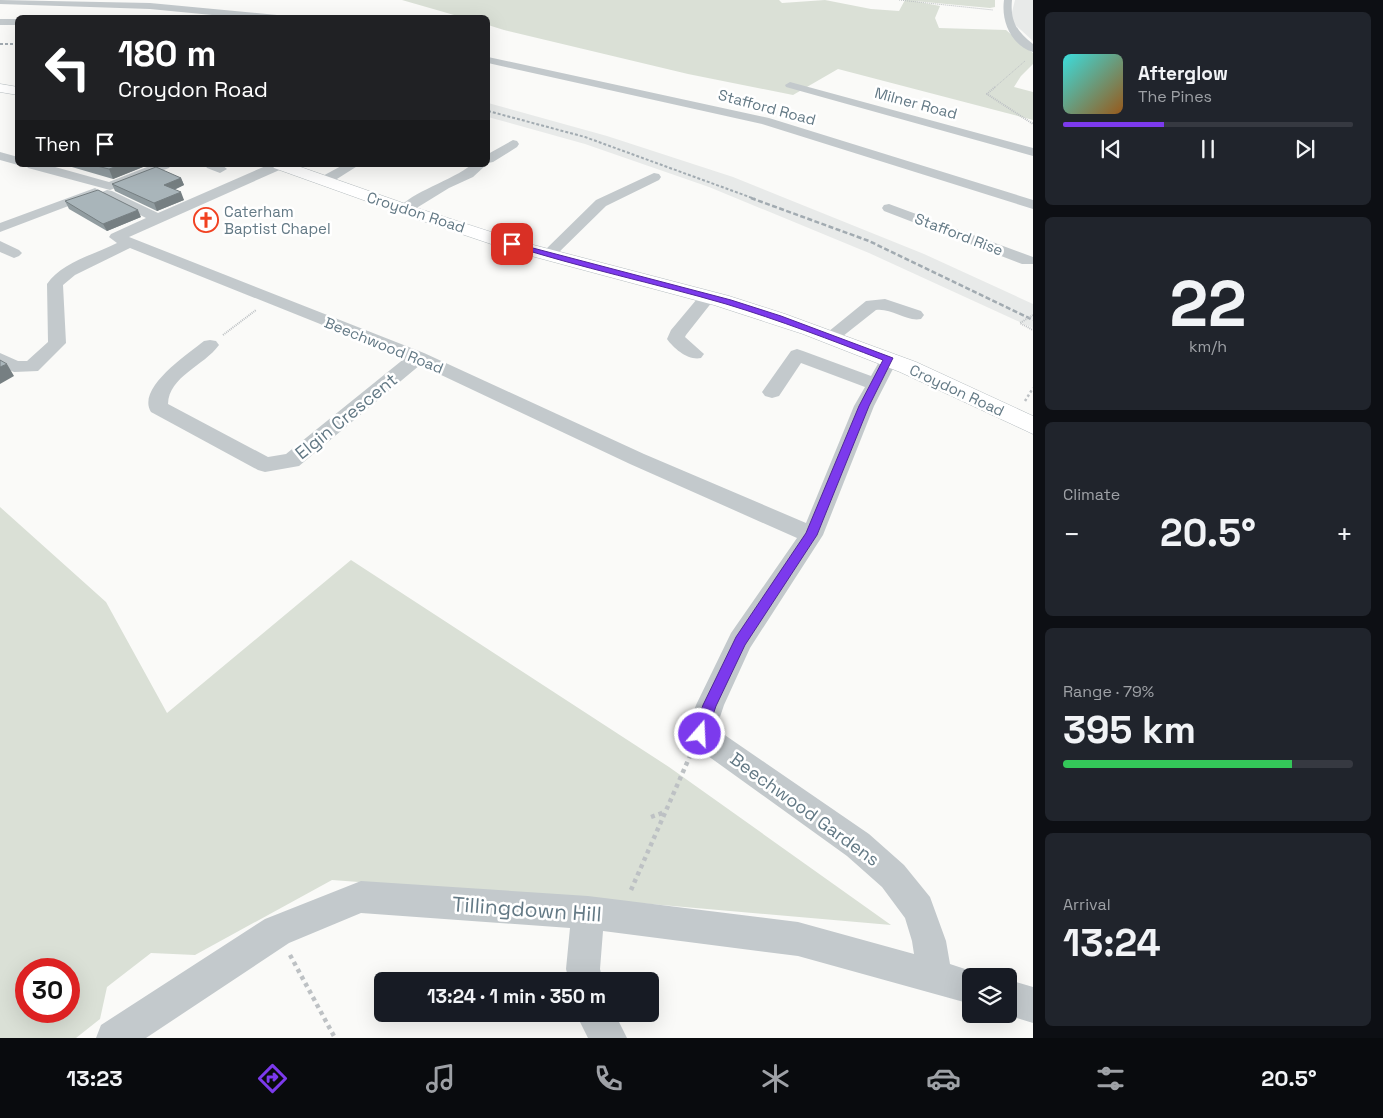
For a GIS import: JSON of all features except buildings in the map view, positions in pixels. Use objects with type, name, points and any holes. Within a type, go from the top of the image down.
[{"type":"main road","points":[[0,88],[15,90]]},
{"type":"main road","name":"Croydon Road","points":[[285,167],[548,255],[708,297],[832,336],[889,358],[962,390],[1033,426]]},
{"type":"street","points":[[164,8],[176,2],[176,0]]},
{"type":"street","points":[[1008,0],[1006,18],[1009,26],[1029,43]]},
{"type":"street","points":[[0,1],[124,5],[148,11],[164,8],[243,15]]},
{"type":"street","points":[[109,13],[124,5]]},
{"type":"street","points":[[0,22],[15,22]]},
{"type":"street","name":"Stafford Road","points":[[490,60],[765,121],[1033,205]]},
{"type":"street","name":"Milner Road","points":[[790,85],[1033,152]]},
{"type":"street","points":[[490,158],[513,144]]},
{"type":"street","points":[[0,156],[15,160]]},
{"type":"street","points":[[39,167],[109,190],[157,218]]},
{"type":"street","points":[[0,228],[109,190],[160,167]]},
{"type":"street","points":[[129,243],[116,237],[274,167]]},
{"type":"street","points":[[324,181],[348,167]]},
{"type":"street","points":[[406,209],[444,185],[468,174],[477,167]]},
{"type":"street","points":[[548,255],[601,204],[654,176]]},
{"type":"street","name":"Stafford Rise","points":[[889,208],[1032,261]]},
{"type":"street","points":[[0,233],[16,224]]},
{"type":"street","points":[[0,359],[14,366],[31,366],[56,343],[55,284],[69,272],[129,243]]},
{"type":"street","name":"Beechwood Road","points":[[129,243],[418,356],[637,459],[812,535]]},
{"type":"street","points":[[695,354],[680,344],[676,339],[677,334],[708,297]]},
{"type":"street","points":[[832,336],[872,305],[885,304],[915,314]]},
{"type":"street","name":"Elgin Crescent","points":[[210,345],[173,376],[159,392],[158,407],[265,465],[292,461],[418,356]]},
{"type":"street","points":[[772,392],[797,355],[875,384]]},
{"type":"street","points":[[700,734],[710,705],[740,641],[812,535],[864,406],[889,358]]},
{"type":"street","name":"Beechwood Gardens","points":[[700,734],[858,844],[893,876],[918,908],[929,941],[934,975]]},
{"type":"street","name":"Tillingdown Hill","points":[[114,1038],[277,931],[361,897],[620,916],[798,939],[962,983]]},
{"type":"street","points":[[584,972],[588,913]]},
{"type":"street","points":[[1017,1001],[1033,1006]]},
{"type":"street","points":[[599,1022],[609,1038]]},
{"type":"path","points":[[899,0],[1006,11]]},
{"type":"path","points":[[1027,59],[987,94],[1033,124]]},
{"type":"path","points":[[210,345],[270,299]]},
{"type":"path","points":[[1033,315],[1020,323],[1033,330]]},
{"type":"path","points":[[620,916],[700,734]]},
{"type":"path","points":[[651,817],[666,812]]},
{"type":"path","points":[[277,931],[335,1038]]},
{"type":"shaded area","points":[[402,0],[779,0],[782,3],[825,0],[871,9],[899,11],[905,0],[995,0],[995,7],[990,8],[914,1],[940,6],[935,18],[939,28],[1006,30],[1033,53],[1033,64],[1021,76],[1014,87],[1033,92],[1033,120],[838,69],[793,95],[688,74],[504,30],[490,26],[490,15],[454,15]]},
{"type":"shaded area","points":[[1015,0],[1033,0],[1033,41],[1012,22],[1011,16]]},
{"type":"shaded area","points":[[490,104],[607,136],[733,177],[924,254],[1033,304],[1033,328],[869,253],[709,187],[585,144],[490,118]]},
{"type":"shaded area","points":[[0,507],[106,602],[167,713],[351,560],[669,767],[891,925],[616,901],[332,880],[195,955],[151,953],[107,987],[100,1019],[76,1038],[0,1038]]},
{"type":"railway","points":[[0,44],[15,44]]},
{"type":"railway","points":[[490,112],[585,137],[755,199]]},
{"type":"railway","points":[[751,198],[869,241],[1033,320]]},
{"type":"place","name":"Caterham Baptist Chapel","points":[[206,220]]},
{"type":"route","points":[[512,244],[609,272],[728,302],[832,336],[889,358],[864,406],[812,535],[740,641],[710,705],[700,734]]}]
